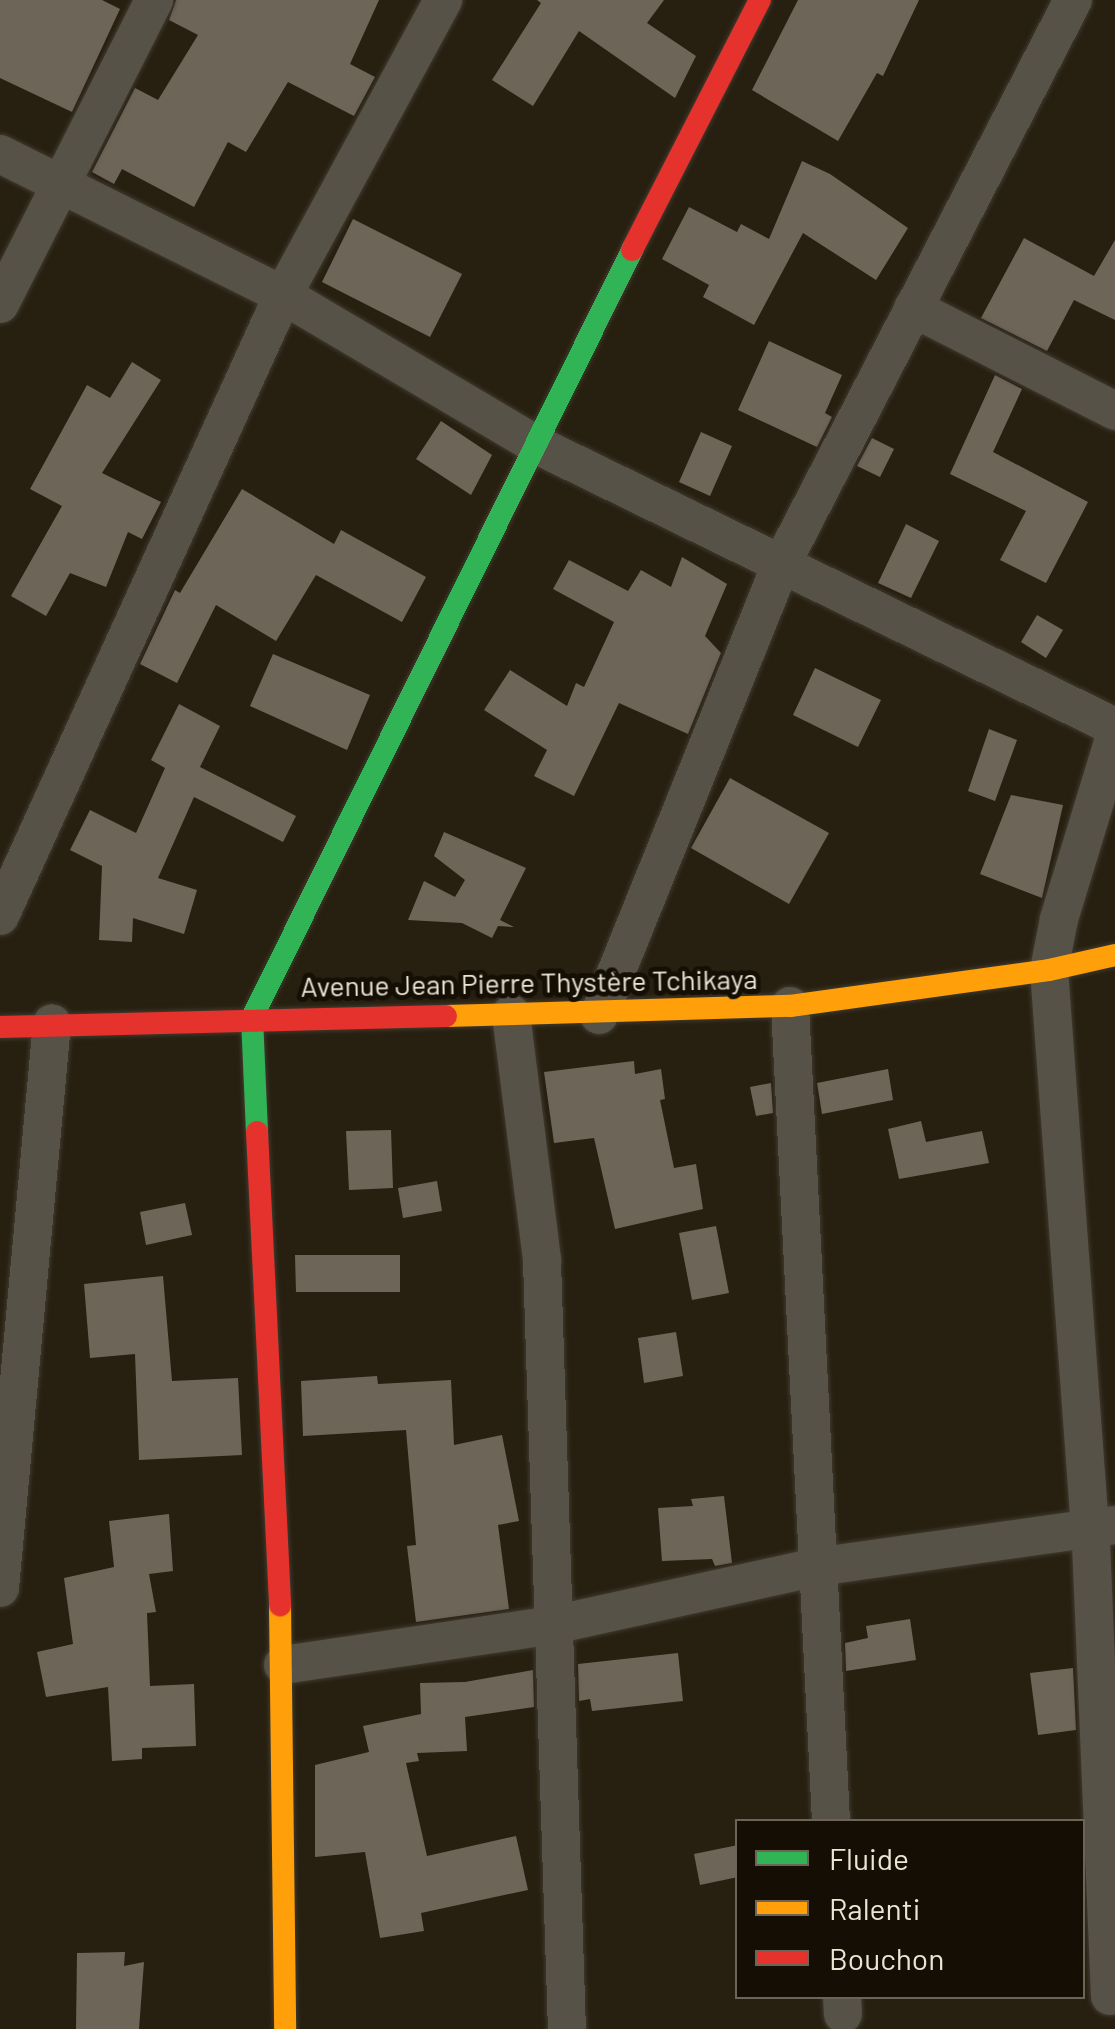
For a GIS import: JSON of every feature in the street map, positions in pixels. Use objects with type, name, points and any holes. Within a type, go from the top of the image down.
[{"type":"street","points":[[0,304],[154,0]]},
{"type":"street","points":[[0,916],[284,295],[443,0]]},
{"type":"street","points":[[285,2029],[283,1665],[252,1018],[533,442],[760,0]]},
{"type":"street","points":[[599,1016],[780,567],[1074,0]]},
{"type":"street","points":[[0,154],[284,295],[533,442],[780,567],[1115,728]]},
{"type":"street","points":[[913,308],[1115,411]]},
{"type":"street","points":[[1110,1996],[1102,1526],[1048,970],[1115,736]]},
{"type":"street","name":"Avenue Jean Pierre Thystère Tchikaya","points":[[0,1027],[52,1022],[252,1018],[599,1016],[790,1006],[1048,970],[1115,955]]},
{"type":"street","points":[[790,1006],[831,1819]]},
{"type":"street","points":[[512,1014],[542,1261],[567,2029]]},
{"type":"street","points":[[0,1588],[52,1022]]},
{"type":"street","points":[[283,1665],[553,1625],[816,1568],[1102,1526]]},
{"type":"building","points":[[0,0],[102,0],[120,9],[72,112],[0,78]]},
{"type":"building","points":[[176,0],[379,0],[350,64],[375,77],[354,116],[288,82],[246,152],[228,142],[194,207],[122,169],[114,184],[92,172],[135,88],[158,100],[198,35],[169,20]]},
{"type":"building","points":[[537,0],[664,0],[647,23],[696,56],[675,98],[579,31],[533,106],[492,80],[541,3]]},
{"type":"building","points":[[798,0],[919,0],[883,76],[877,73],[838,141],[752,90]]},
{"type":"building","points":[[802,161],[830,174],[908,228],[876,280],[803,233],[754,325],[703,297],[709,285],[662,259],[689,207],[737,232],[741,224],[769,239]]},
{"type":"building","points":[[353,219],[462,274],[430,337],[322,282]]},
{"type":"building","points":[[1024,238],[1094,276],[1115,240],[1115,320],[1074,300],[1047,351],[981,318]]},
{"type":"building","points":[[769,341],[842,375],[825,413],[832,417],[817,447],[738,410]]},
{"type":"building","points":[[132,362],[161,380],[102,473],[161,502],[142,539],[128,532],[106,587],[70,573],[46,616],[11,596],[62,506],[30,489],[87,385],[110,398]]},
{"type":"building","points":[[995,375],[1022,389],[993,452],[1088,502],[1046,583],[1000,560],[1026,511],[950,474]]},
{"type":"building","points":[[441,421],[492,455],[471,495],[416,459]]},
{"type":"building","points":[[701,432],[732,446],[710,496],[679,482]]},
{"type":"building","points":[[872,438],[894,449],[880,477],[857,466]]},
{"type":"building","points":[[242,489],[334,544],[341,530],[426,577],[402,622],[316,575],[276,641],[216,605],[177,683],[140,664],[175,590],[180,593]]},
{"type":"building","points":[[906,524],[939,541],[911,598],[878,583]]},
{"type":"building","points":[[682,557],[727,584],[705,636],[721,653],[688,734],[619,703],[574,796],[534,776],[547,750],[484,710],[510,670],[567,706],[576,683],[584,687],[614,622],[553,589],[569,560],[628,591],[641,570],[671,587]]},
{"type":"building","points":[[1037,615],[1063,630],[1046,658],[1021,642]]},
{"type":"building","points":[[273,654],[370,695],[347,750],[250,706]]},
{"type":"building","points":[[815,668],[881,700],[858,747],[793,715]]},
{"type":"building","points":[[179,704],[220,726],[200,767],[296,816],[283,842],[194,797],[158,878],[197,890],[184,934],[133,918],[132,942],[99,940],[102,866],[70,850],[90,810],[136,833],[165,768],[151,760]]},
{"type":"building","points":[[989,729],[1017,740],[995,801],[968,791]]},
{"type":"building","points":[[730,778],[829,833],[789,904],[691,848]]},
{"type":"building","points":[[1011,795],[1063,805],[1042,898],[980,874]]},
{"type":"building","points":[[444,832],[526,868],[500,920],[514,927],[498,926],[492,938],[462,923],[408,920],[424,881],[455,897],[465,880],[434,856]]},
{"type":"building","points":[[634,1061],[635,1074],[661,1069],[665,1099],[660,1100],[674,1168],[696,1164],[703,1209],[615,1229],[594,1138],[554,1143],[544,1072]]},
{"type":"building","points":[[888,1069],[893,1100],[822,1114],[817,1083]]},
{"type":"building","points":[[771,1083],[773,1113],[756,1116],[750,1087]]},
{"type":"building","points":[[921,1121],[926,1142],[982,1131],[989,1163],[899,1179],[888,1129]]},
{"type":"building","points":[[391,1130],[393,1188],[349,1190],[346,1131]]},
{"type":"building","points":[[437,1181],[442,1211],[403,1218],[398,1188]]},
{"type":"building","points":[[185,1203],[192,1235],[146,1245],[140,1212]]},
{"type":"building","points":[[716,1226],[729,1293],[692,1300],[679,1233]]},
{"type":"building","points":[[295,1255],[400,1255],[400,1292],[296,1292]]},
{"type":"building","points":[[163,1276],[172,1381],[238,1378],[242,1455],[139,1460],[135,1354],[90,1358],[84,1284]]},
{"type":"building","points":[[676,1332],[683,1376],[644,1383],[638,1338]]},
{"type":"building","points":[[377,1376],[378,1384],[451,1380],[454,1445],[502,1435],[519,1521],[498,1525],[509,1609],[416,1622],[407,1546],[416,1545],[406,1430],[303,1436],[301,1381]]},
{"type":"building","points":[[724,1496],[732,1563],[715,1566],[712,1559],[662,1561],[658,1508],[693,1506],[691,1499]]},
{"type":"building","points":[[169,1514],[173,1571],[149,1574],[156,1612],[147,1613],[150,1686],[194,1684],[196,1746],[142,1748],[142,1759],[112,1761],[108,1687],[46,1697],[37,1652],[73,1644],[64,1578],[114,1567],[109,1521]]},
{"type":"building","points":[[910,1619],[916,1660],[846,1671],[845,1643],[868,1638],[866,1626]]},
{"type":"building","points":[[678,1653],[683,1701],[592,1711],[590,1699],[579,1701],[578,1664]]},
{"type":"building","points":[[1073,1668],[1076,1730],[1038,1735],[1030,1673]]},
{"type":"building","points":[[533,1670],[534,1707],[465,1717],[467,1751],[417,1753],[419,1761],[406,1763],[427,1856],[516,1836],[528,1890],[421,1913],[424,1931],[380,1938],[365,1852],[315,1857],[315,1765],[369,1752],[363,1726],[421,1714],[420,1683],[465,1682]]},
{"type":"building","points":[[735,1846],[735,1878],[700,1885],[694,1854]]},
{"type":"building","points":[[125,1952],[124,1966],[144,1962],[139,2029],[76,2029],[77,1953]]},
{"type":"traffic: fast","points":[[257,1132],[252,1018],[632,250]]},
{"type":"traffic: slow","points":[[446,1016],[790,1006],[1049,970],[1115,955]]},
{"type":"traffic: slow","points":[[280,1605],[285,2029]]},
{"type":"traffic: jam","points":[[632,250],[760,0]]},
{"type":"traffic: jam","points":[[0,1027],[446,1016]]},
{"type":"traffic: jam","points":[[257,1132],[280,1605]]}]
